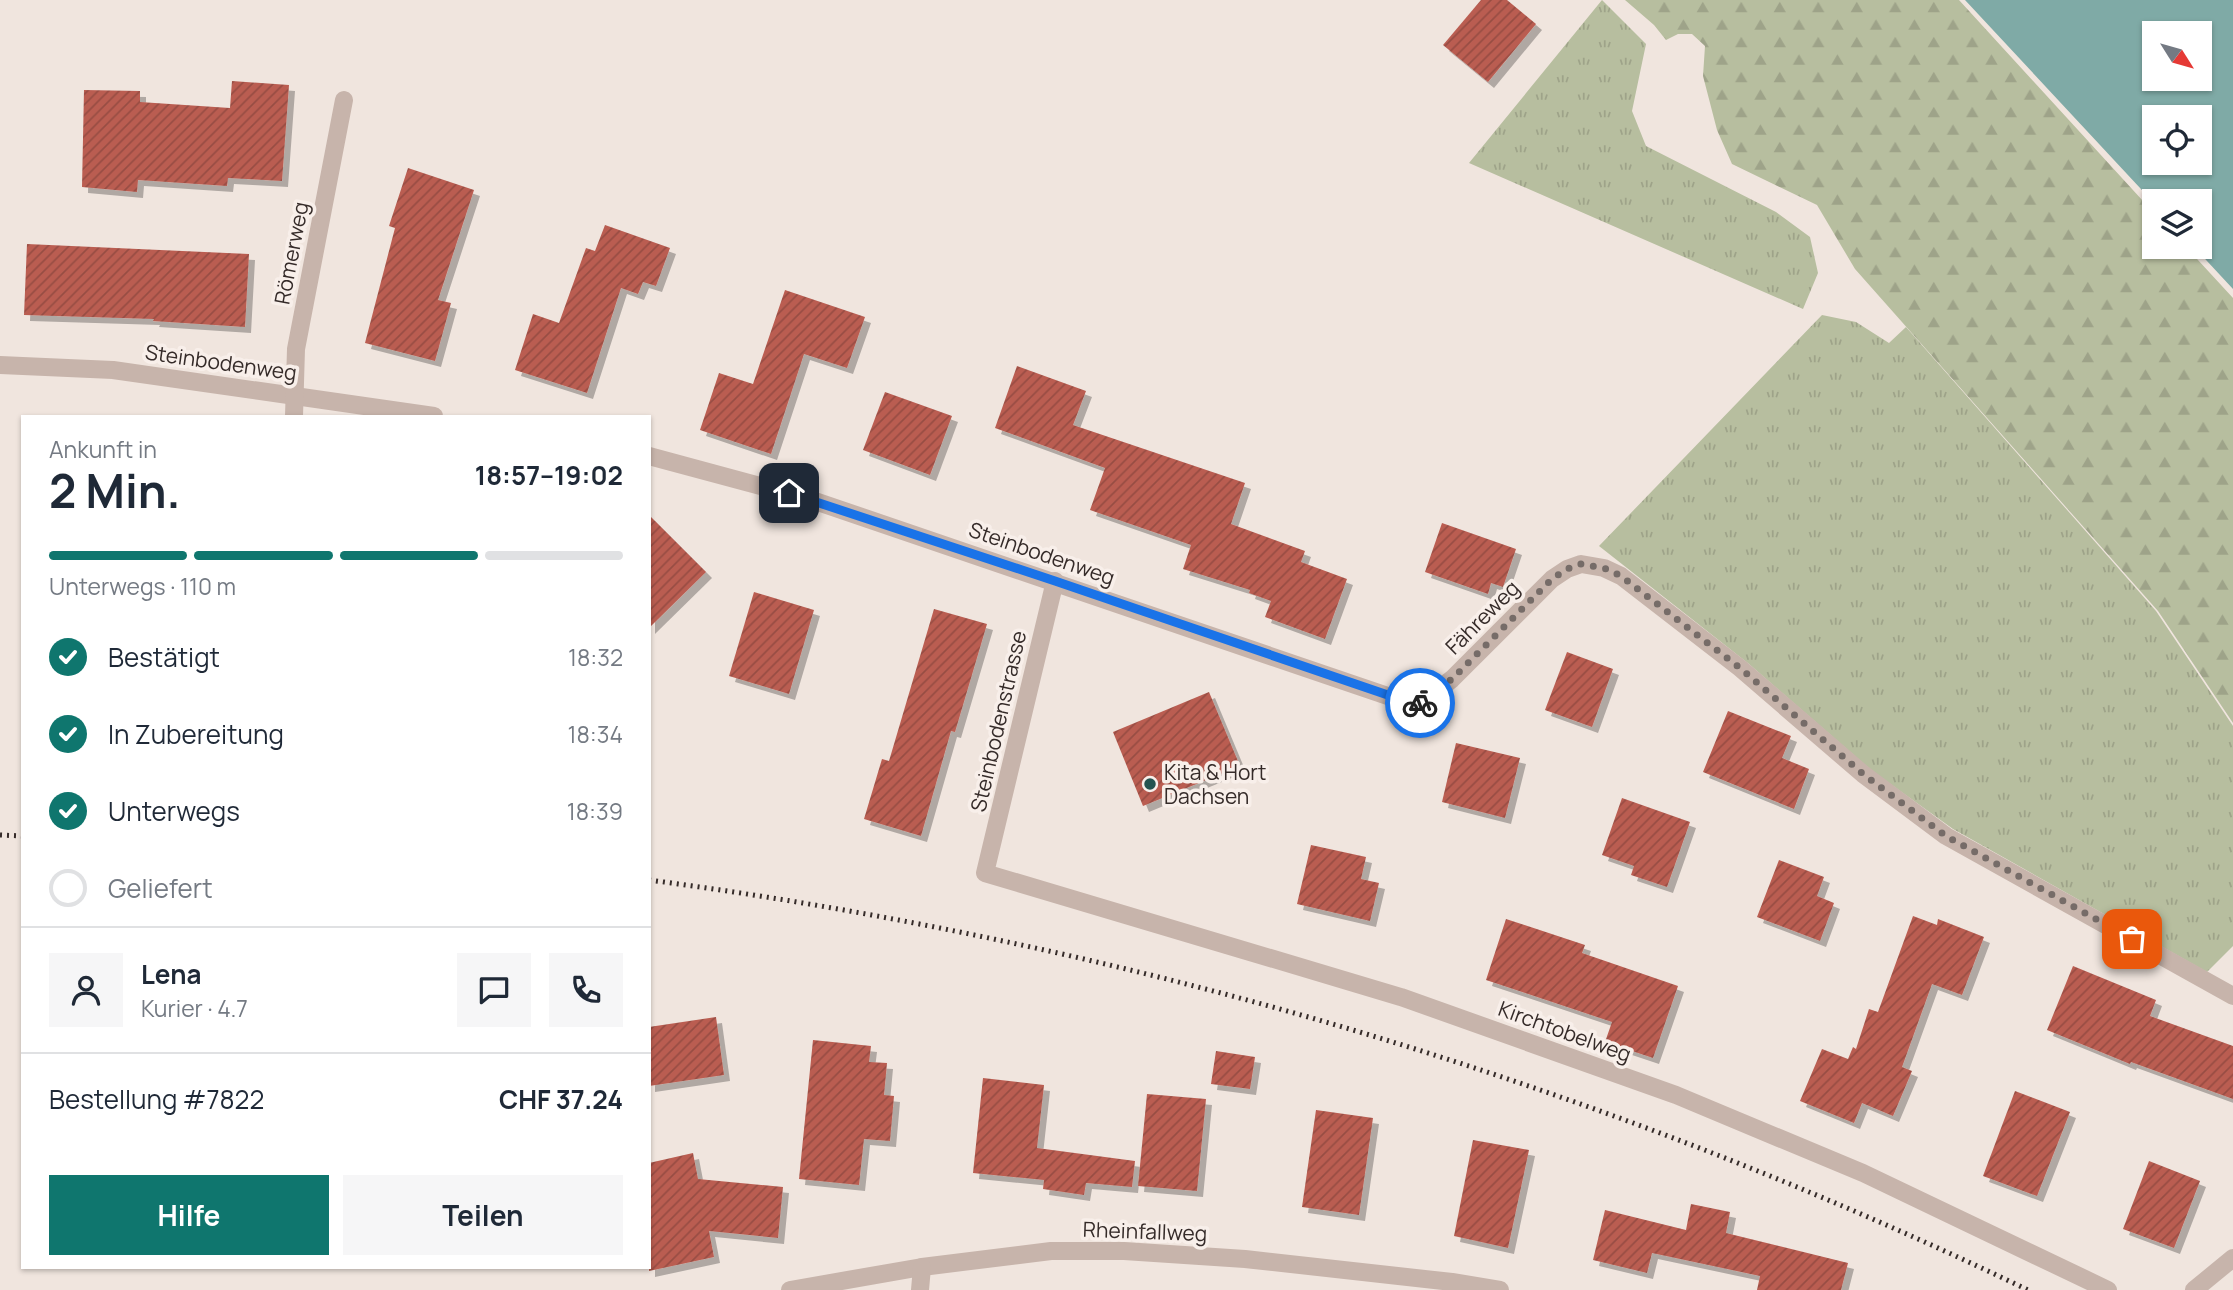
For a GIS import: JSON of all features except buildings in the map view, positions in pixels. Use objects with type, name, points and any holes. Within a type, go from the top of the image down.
[{"type":"street","name":"Römerweg","points":[[294,415],[296,349],[344,100]]},
{"type":"street","name":"Steinbodenweg","points":[[0,365],[113,370],[427,415]]},
{"type":"street","name":"Steinbodenweg","points":[[651,457],[812,500],[1417,705]]},
{"type":"street","name":"Fähreweg","points":[[1417,705],[1452,679],[1552,579],[1581,564],[1604,568],[1621,576],[1740,668],[1863,774],[1946,836],[2233,996]]},
{"type":"street","name":"Steinbodenstrasse","points":[[985,873],[1055,581]]},
{"type":"street","name":"Kirchtobelweg","points":[[985,873],[1401,997],[1676,1095],[1863,1173],[2108,1290]]},
{"type":"street","name":"Rheinfallweg","points":[[790,1290],[922,1267],[1051,1251],[1124,1251],[1245,1259],[1452,1282],[1500,1290]]},
{"type":"street","points":[[2194,1290],[2233,1258]]},
{"type":"street","points":[[920,1290],[922,1267]]},
{"type":"green space","points":[[1602,0],[1646,44],[1632,111],[1646,146],[1776,212],[1810,237],[1818,273],[1803,309],[1469,163]]},
{"type":"green space","points":[[1625,0],[1959,0],[2142,200],[2142,259],[2197,259],[2233,298],[2233,723],[2158,611],[1855,269],[1817,205],[1732,164],[1717,130],[1703,76],[1705,46],[1692,34],[1678,34],[1666,40],[1654,25]]},
{"type":"green space","points":[[1822,315],[1856,322],[1889,343],[1906,327],[2156,611],[2233,726],[2233,946],[2207,972],[1953,829],[1871,770],[1749,664],[1599,546]]},
{"type":"water","points":[[1965,0],[2233,0],[2233,289],[2205,259],[2212,259],[2212,189],[2142,190]]},
{"type":"railway","points":[[0,835],[21,836]]},
{"type":"railway","points":[[651,880],[827,907],[1005,941],[1181,983],[1355,1031],[1527,1085],[1697,1147],[1864,1215],[2028,1290]]},
{"type":"way so far","points":[[1420,703],[1452,679],[1552,579],[1581,564],[1604,568],[1621,576],[1740,668],[1863,774],[1946,836],[2132,939]]},
{"type":"place","name":"Kita & Hort Dachsen","points":[[1150,784]]},
{"type":"route","points":[[789,493],[1417,705],[1420,703]]}]
